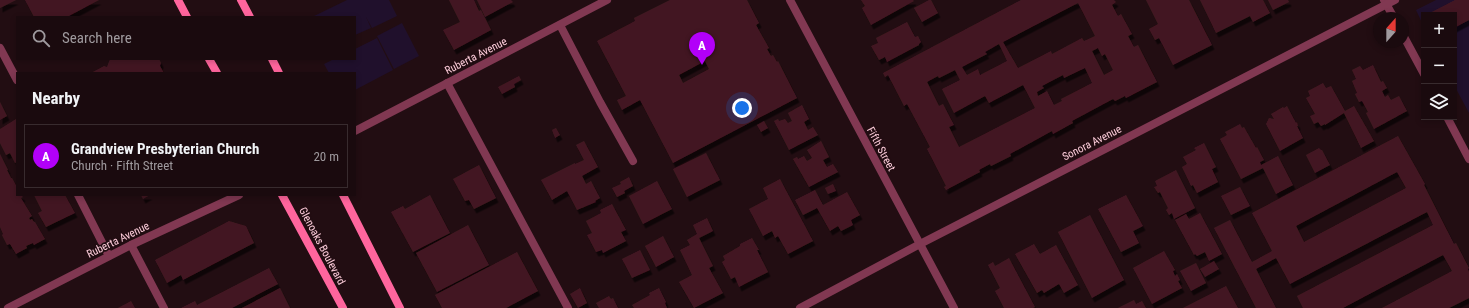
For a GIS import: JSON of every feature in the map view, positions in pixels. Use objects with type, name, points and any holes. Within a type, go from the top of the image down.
[{"type":"main road","points":[[178,0],[186,16]]},
{"type":"main road","points":[[241,0],[249,16]]},
{"type":"main road","points":[[210,60],[216,72]]},
{"type":"main road","points":[[272,60],[278,72]]},
{"type":"main road","name":"Glenoaks Boulevard","points":[[283,196],[343,308]]},
{"type":"main road","points":[[343,196],[400,308]]},
{"type":"street","name":"Ruberta Avenue","points":[[356,130],[607,0]]},
{"type":"street","name":"Fifth Street","points":[[790,0],[954,308]]},
{"type":"street","name":"Sonora Avenue","points":[[800,308],[1386,2],[1395,0]]},
{"type":"street","points":[[1386,2],[1391,12]]},
{"type":"street","points":[[560,25],[633,161]]},
{"type":"street","points":[[1409,46],[1421,68]]},
{"type":"street","points":[[0,48],[16,78]]},
{"type":"street","points":[[447,83],[568,308]]},
{"type":"street","points":[[1449,120],[1469,159]]},
{"type":"street","points":[[79,196],[109,256]]},
{"type":"street","name":"Ruberta Avenue","points":[[8,308],[131,245],[237,196]]},
{"type":"street","points":[[131,245],[164,308]]},
{"type":"shaded area","points":[[347,0],[389,0],[397,16],[372,28],[366,17],[371,28],[356,35],[356,16],[314,16]]},
{"type":"shaded area","points":[[1436,0],[1469,0],[1469,113],[1457,91],[1457,12],[1421,12],[1421,21],[1416,10]]},
{"type":"shaded area","points":[[402,23],[419,56],[394,69],[377,36]]},
{"type":"shaded area","points":[[377,38],[393,70],[356,89],[356,72],[328,72],[324,64],[332,60],[356,60],[356,48]]},
{"type":"building","points":[[0,0],[16,0],[0,8]]},
{"type":"building","points":[[25,0],[99,0],[69,16],[33,16]]},
{"type":"building","points":[[449,0],[474,0],[491,30],[454,50],[443,30],[460,22]]},
{"type":"building","points":[[477,0],[511,0],[513,2],[485,17]]},
{"type":"building","points":[[670,0],[747,0],[759,23],[756,25],[769,48],[767,49],[771,56],[773,55],[777,62],[778,61],[797,98],[673,163],[640,100],[622,110],[617,100],[626,96],[597,41],[635,21],[634,18]],"holes":[[[705,61],[709,69],[683,83],[679,75]]]},
{"type":"building","points":[[861,0],[914,1],[871,25],[862,8],[865,6]]},
{"type":"building","points":[[931,0],[938,13],[922,22],[914,8]]},
{"type":"building","points":[[1021,0],[1114,0],[1116,2],[1112,5],[1118,16],[1121,14],[1132,34],[1128,36],[1134,47],[1138,45],[1157,82],[1126,98],[1125,96],[1115,101],[1113,99],[1072,121],[1073,123],[1053,134],[1052,131],[1010,154],[1011,156],[991,166],[990,164],[979,170],[980,172],[946,190],[944,187],[946,186],[927,149],[930,147],[907,104],[904,106],[888,75],[885,77],[883,73]],"holes":[[[1078,3],[1095,36],[1084,41],[1082,38],[1052,54],[1051,51],[1018,68],[1003,42]],[[999,44],[1007,61],[980,75],[978,69],[967,75],[962,67],[987,54],[985,52]],[[1098,48],[1102,56],[1105,54],[1113,70],[1104,75],[1092,51]],[[1085,68],[1092,83],[1061,99],[1062,101],[1054,105],[1047,91],[1038,96],[1037,92],[1044,88],[1042,86],[1063,75],[1064,78]],[[955,70],[960,80],[942,89],[954,113],[985,96],[989,103],[1023,85],[1035,108],[959,147],[949,127],[954,125],[943,104],[939,106],[927,82],[938,76],[939,78]]]},
{"type":"building","points":[[1146,0],[1189,0],[1212,45],[1173,65],[1159,38],[1155,40],[1149,29],[1158,24]]},
{"type":"building","points":[[1200,0],[1263,0],[1270,13],[1253,22],[1250,16],[1216,33]]},
{"type":"building","points":[[1268,0],[1288,0],[1289,2],[1273,10]]},
{"type":"building","points":[[1455,0],[1469,0],[1469,20],[1457,26],[1457,12],[1432,12]]},
{"type":"building","points":[[907,22],[915,37],[918,36],[921,42],[919,45],[887,62],[885,57],[879,60],[871,46],[878,43],[876,38]]},
{"type":"building","points":[[110,60],[160,60],[161,63],[160,66],[163,72],[93,72],[104,66],[107,67]]},
{"type":"building","points":[[1373,65],[1381,82],[1383,81],[1387,88],[1382,91],[1385,97],[1388,95],[1391,100],[1399,96],[1407,111],[1374,129],[1366,113],[1368,112],[1362,101],[1359,102],[1355,94],[1357,93],[1352,81],[1356,79],[1352,70],[1360,66],[1363,70]]},
{"type":"building","points":[[519,76],[521,80],[514,84],[515,87],[502,94],[498,87]]},
{"type":"building","points":[[1323,83],[1326,88],[1331,86],[1345,111],[1354,106],[1374,141],[1361,148],[1344,113],[1325,125],[1321,126],[1318,122],[1314,124],[1310,116],[1315,114],[1306,98],[1310,96],[1308,91]]},
{"type":"building","points":[[0,102],[7,116],[0,120]]},
{"type":"building","points":[[802,105],[809,119],[804,122],[808,130],[813,127],[818,135],[789,150],[774,121],[778,119],[779,121],[785,119],[788,123],[792,121],[788,113]]},
{"type":"building","points":[[1287,106],[1296,123],[1297,122],[1297,126],[1303,138],[1280,151],[1266,124],[1269,118],[1274,119],[1271,114]]},
{"type":"building","points":[[16,119],[15,163],[10,153],[6,155],[0,143],[0,129]]},
{"type":"building","points":[[764,121],[768,128],[761,132],[757,125]]},
{"type":"building","points":[[1240,124],[1242,128],[1244,127],[1264,160],[1260,162],[1261,165],[1278,156],[1293,185],[1276,194],[1263,168],[1241,179],[1220,139],[1227,135],[1225,132]]},
{"type":"building","points":[[556,128],[560,135],[555,138],[552,130]]},
{"type":"building","points":[[1398,136],[1425,184],[1424,185],[1454,244],[1456,243],[1469,268],[1469,298],[1449,308],[1382,308],[1452,271],[1443,255],[1343,308],[1303,308],[1297,296],[1433,225],[1427,212],[1290,284],[1276,258],[1256,269],[1276,308],[1256,308],[1214,228],[1230,220],[1252,262],[1272,251],[1252,213]],"holes":[[[1397,172],[1406,188],[1304,242],[1296,226]]]},
{"type":"building","points":[[584,141],[598,167],[582,176],[586,184],[591,181],[600,198],[595,201],[596,202],[577,210],[567,191],[552,200],[541,180],[584,160],[576,145]]},
{"type":"building","points":[[821,141],[829,157],[823,160],[827,167],[833,164],[838,172],[809,187],[793,159],[797,157],[798,159],[804,156],[807,161],[812,158],[807,150]]},
{"type":"building","points":[[1204,143],[1216,167],[1212,169],[1218,182],[1197,193],[1193,185],[1191,186],[1182,167],[1187,164],[1183,157],[1196,150],[1194,148]]},
{"type":"building","points":[[1319,148],[1322,150],[1330,165],[1315,173],[1306,155]]},
{"type":"building","points":[[706,153],[720,180],[687,197],[673,169]]},
{"type":"building","points":[[0,154],[16,185],[16,196],[23,197],[21,198],[32,216],[29,218],[30,220],[32,219],[35,222],[45,239],[34,245],[33,243],[26,246],[27,248],[16,254],[10,244],[7,245],[0,227]]},
{"type":"building","points":[[479,165],[496,198],[474,209],[469,200],[465,201],[453,179]]},
{"type":"building","points":[[1176,170],[1195,208],[1174,219],[1172,213],[1169,215],[1166,210],[1168,208],[1160,192],[1158,193],[1154,187],[1157,186],[1155,181]]},
{"type":"building","points":[[629,177],[633,186],[624,191],[625,193],[617,197],[612,188],[621,184],[620,182]]},
{"type":"building","points":[[780,179],[813,241],[788,254],[778,236],[775,238],[772,231],[763,236],[749,209],[768,199],[763,188]]},
{"type":"building","points":[[657,181],[672,209],[643,224],[629,196]]},
{"type":"building","points":[[833,184],[836,191],[828,194],[825,188]]},
{"type":"building","points":[[1240,187],[1250,206],[1231,215],[1221,196]]},
{"type":"building","points":[[815,190],[823,205],[847,192],[860,215],[851,220],[853,225],[841,231],[838,226],[830,231],[817,208],[803,215],[795,200]]},
{"type":"building","points":[[430,195],[450,233],[413,252],[391,212],[403,206],[405,209]]},
{"type":"building","points":[[1126,195],[1143,226],[1133,231],[1139,243],[1121,252],[1098,209]]},
{"type":"building","points":[[34,196],[66,196],[75,213],[46,227],[38,213],[42,211]]},
{"type":"building","points":[[142,196],[148,196],[143,199]]},
{"type":"building","points":[[612,204],[626,230],[621,232],[626,241],[603,253],[602,250],[596,252],[587,235],[592,233],[586,221],[601,213],[600,210]]},
{"type":"building","points":[[1200,213],[1222,254],[1209,261],[1205,252],[1197,256],[1195,254],[1194,255],[1175,220],[1186,214],[1189,219]]},
{"type":"building","points":[[1090,215],[1124,280],[1092,298],[1058,232]]},
{"type":"building","points":[[707,218],[713,231],[699,238],[713,266],[709,268],[723,293],[694,308],[679,282],[692,275],[680,250],[690,245],[687,240],[697,234],[693,225]]},
{"type":"building","points":[[229,221],[246,226],[254,243],[183,280],[181,275],[167,283],[155,260]]},
{"type":"building","points":[[468,225],[489,265],[437,292],[416,253]]},
{"type":"building","points":[[663,236],[674,257],[656,267],[645,246]]},
{"type":"building","points":[[752,238],[759,250],[757,250],[768,272],[739,287],[735,277],[731,279],[722,262],[725,260],[723,256],[740,246],[740,244]]},
{"type":"building","points":[[1034,244],[1040,254],[1056,245],[1078,285],[1064,293],[1059,284],[1044,293],[1042,290],[1037,293],[1015,254]]},
{"type":"building","points":[[640,250],[650,270],[632,278],[622,259]]},
{"type":"building","points":[[1164,251],[1175,270],[1173,271],[1175,276],[1177,274],[1180,280],[1178,281],[1182,288],[1152,304],[1133,268]]},
{"type":"building","points":[[517,252],[538,291],[506,308],[442,308],[435,295]]},
{"type":"building","points":[[1009,258],[1035,307],[1004,308],[995,291],[1000,288],[988,265],[993,262],[995,266]]},
{"type":"building","points":[[1214,261],[1219,269],[1205,277],[1200,269]]},
{"type":"building","points":[[1196,263],[1206,283],[1191,291],[1180,271]]},
{"type":"building","points":[[269,268],[278,284],[232,308],[181,308],[195,301],[197,305]]},
{"type":"building","points":[[1226,286],[1238,308],[1183,308]]},
{"type":"building","points":[[280,288],[290,308],[242,308]]},
{"type":"building","points":[[580,288],[587,303],[578,308],[570,294]]},
{"type":"building","points":[[659,288],[666,302],[667,308],[634,308],[632,305]]},
{"type":"building","points":[[609,296],[611,299],[613,298],[618,308],[599,308],[596,303]]},
{"type":"building","points":[[1134,300],[1136,304],[1142,301],[1146,308],[1118,308]]},
{"type":"building","points":[[131,301],[135,308],[118,308]]},
{"type":"place","name":"Grandview Presbyterian Church","points":[[702,65]]}]
